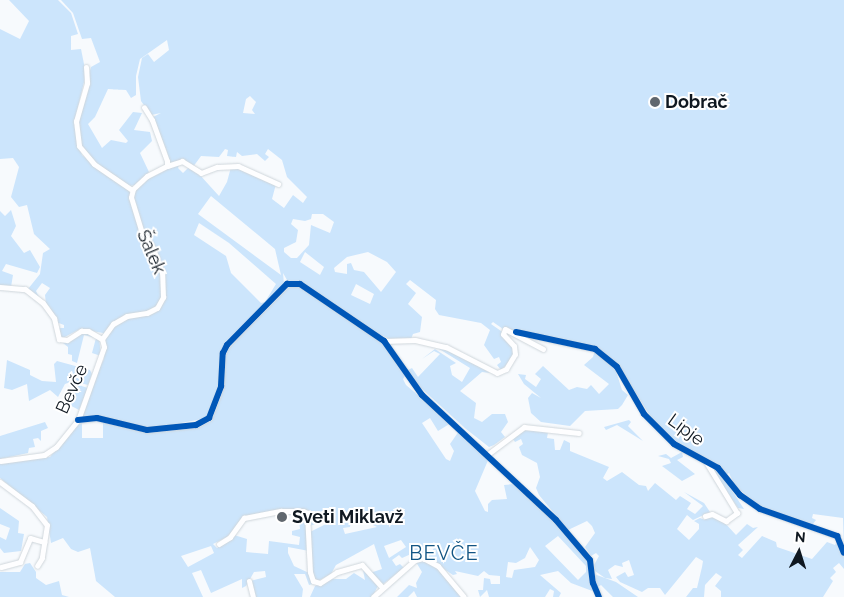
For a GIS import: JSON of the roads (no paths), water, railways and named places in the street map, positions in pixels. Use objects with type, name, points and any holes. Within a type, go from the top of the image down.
[{"type":"street","points":[[86,68],[87,83],[76,121],[79,146],[94,164],[132,190],[147,176],[182,161],[201,172],[217,167],[238,166],[278,184]]},
{"type":"street","points":[[144,107],[167,154],[167,166]]},
{"type":"street","name":"Šalek","points":[[102,338],[113,324],[127,316],[147,313],[157,308],[163,296],[162,272],[153,248],[141,230],[131,197],[132,190]]},
{"type":"street","points":[[78,420],[97,418],[147,430],[196,424],[209,418],[221,386],[223,353],[227,345],[287,284],[300,284],[384,341],[422,395],[488,454],[556,520],[586,554],[592,567],[592,577],[599,597]]},
{"type":"street","name":"Bevče","points":[[0,287],[25,289],[44,303],[54,318],[59,340],[67,340],[81,331],[95,333],[102,338],[102,357],[78,420],[56,447],[44,455],[0,461]]},
{"type":"street","points":[[384,341],[414,340],[446,347],[496,373],[506,369],[516,354],[514,346],[503,331],[516,332],[543,349]]},
{"type":"street","name":"Lipje","points":[[516,332],[596,349],[617,367],[644,414],[658,430],[687,453],[718,468],[740,495],[760,509],[837,536],[844,554]]},
{"type":"street","points":[[488,454],[524,427],[579,433]]},
{"type":"street","points":[[705,516],[712,514],[726,520],[737,513],[706,462]]},
{"type":"street","points":[[0,482],[42,516],[47,525],[42,558],[37,566]]},
{"type":"street","points":[[219,544],[230,537],[244,518],[281,511],[303,511],[307,513],[310,572],[314,581],[320,583],[337,572],[362,565],[382,587]]},
{"type":"street","points":[[1,567],[20,562],[30,538],[44,542]]},
{"type":"street","points":[[373,597],[382,587],[415,560],[423,558],[438,566],[464,597]]},
{"type":"street","points":[[249,581],[253,597]]},
{"type":"place","name":"Dobrač","points":[[655,102]]},
{"type":"place","name":"Sveti Miklavž","points":[[282,517]]},
{"type":"district","name":"BEVČE","points":[[444,553]]}]
